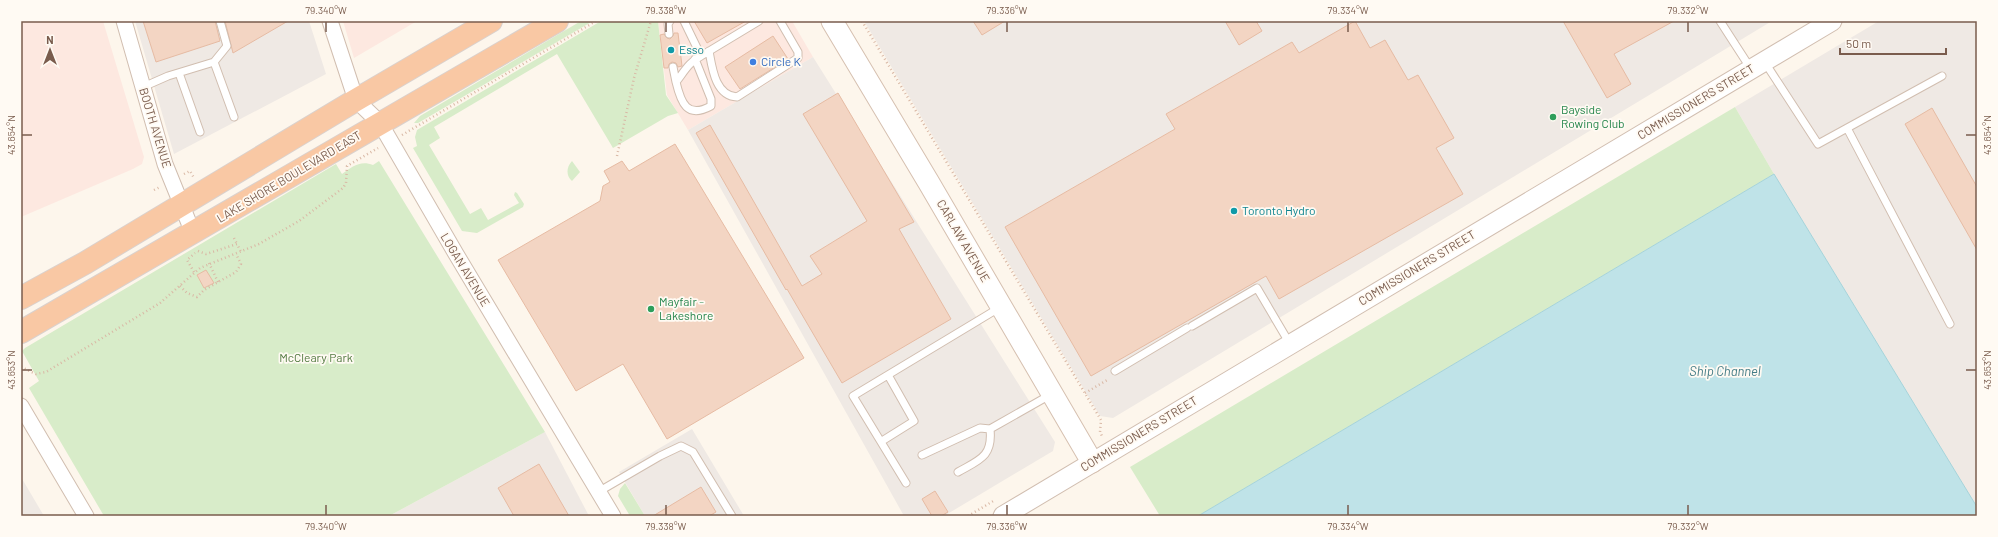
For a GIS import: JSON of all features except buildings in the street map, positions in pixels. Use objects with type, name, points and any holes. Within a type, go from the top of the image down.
[{"type":"highway","points":[[21,298],[85,263],[356,100],[491,21]]},
{"type":"highway","name":"LAKE SHORE BOULEVARD EAST","points":[[21,332],[195,242],[380,123],[555,22]]},
{"type":"main road","name":"CARLAW AVENUE","points":[[832,21],[1092,462]]},
{"type":"street","name":"BOOTH AVENUE","points":[[124,21],[165,164],[195,242]]},
{"type":"street","name":"LOGAN AVENUE","points":[[330,21],[356,100],[380,123],[456,254],[613,516]]},
{"type":"street","name":"COMMISSIONERS STREET","points":[[1003,516],[1832,21]]},
{"type":"street","points":[[21,406],[86,516]]},
{"type":"lane","points":[[143,87],[179,72],[214,62],[227,46],[220,21]]},
{"type":"lane","points":[[669,34],[668,24],[670,21]]},
{"type":"lane","points":[[674,67],[680,97],[687,108],[694,111],[702,111],[712,106],[711,99],[684,21]]},
{"type":"lane","points":[[676,82],[696,59],[758,21]]},
{"type":"lane","points":[[709,51],[714,78],[725,93],[731,97],[737,97],[798,58],[798,52],[780,21]]},
{"type":"lane","points":[[1722,22],[1758,65],[1818,144],[1942,76]]},
{"type":"lane","points":[[214,62],[234,117]]},
{"type":"lane","points":[[179,72],[200,132]]},
{"type":"lane","points":[[1847,128],[1950,324]]},
{"type":"lane","points":[[1115,371],[1189,327],[1255,285],[1290,344]]},
{"type":"lane","points":[[906,484],[853,396],[1001,307]]},
{"type":"lane","points":[[882,442],[914,421],[888,375]]},
{"type":"lane","points":[[922,455],[980,428],[990,429],[1052,394]]},
{"type":"lane","points":[[958,472],[985,457],[990,447],[990,429]]},
{"type":"lane","points":[[598,492],[660,456],[681,446],[693,452],[732,516]]},
{"type":"path","points":[[408,132],[596,21]]},
{"type":"path","points":[[617,156],[631,92],[650,21]]},
{"type":"path","points":[[862,21],[1101,420],[1100,432]]},
{"type":"path","points":[[21,367],[36,374],[46,372],[160,303],[194,272],[209,264],[241,252],[299,222],[343,188],[346,183],[347,166],[369,153]]},
{"type":"path","points":[[154,190],[160,187]]},
{"type":"path","points":[[234,238],[241,252]]},
{"type":"path","points":[[194,272],[187,260],[195,242],[206,254],[237,244]]},
{"type":"path","points":[[180,286],[187,294],[197,296],[239,268],[241,264],[236,254]]},
{"type":"path","points":[[209,264],[218,282]]},
{"type":"path","points":[[1085,393],[1110,379]]},
{"type":"shaded area","points":[[21,21],[103,21],[144,157],[142,164],[133,169],[21,217]]},
{"type":"shaded area","points":[[135,21],[309,21],[326,74],[174,154]]},
{"type":"shaded area","points":[[343,21],[417,21],[354,58]]},
{"type":"shaded area","points":[[658,21],[792,21],[813,57],[688,130],[667,95]]},
{"type":"shaded area","points":[[864,21],[1772,21],[1113,418],[1100,416]]},
{"type":"shaded area","points":[[1879,21],[1977,21],[1977,507],[1774,174],[1735,107]]},
{"type":"shaded area","points":[[813,57],[1055,442],[1053,451],[944,516],[904,516],[688,130]]},
{"type":"shaded area","points":[[692,429],[744,516],[645,516],[619,472]]},
{"type":"shaded area","points":[[545,432],[589,516],[389,516]]},
{"type":"shaded area","points":[[21,477],[44,516],[21,516]]},
{"type":"green space","points":[[581,21],[593,21],[418,123],[414,123],[420,116]]},
{"type":"green space","points":[[601,21],[658,21],[666,95],[678,113],[668,116],[613,148],[557,54],[434,127],[440,138],[429,145],[470,214],[481,208],[488,220],[519,203],[514,195],[515,192],[524,204],[523,207],[477,233],[462,231],[413,148],[417,146],[415,137],[417,130]]},
{"type":"green space","points":[[1735,107],[1774,174],[1198,516],[1160,516],[1130,467]]},
{"type":"green space","name":"McCleary Park","points":[[379,161],[545,432],[389,516],[104,516],[29,388],[39,381],[22,351],[336,164],[342,174],[356,165],[364,163],[373,165]]},
{"type":"green space","points":[[572,161],[580,172],[572,181],[569,177],[568,171]]},
{"type":"green space","points":[[625,483],[645,516],[630,516],[618,496],[620,489]]},
{"type":"water","name":"Ship Channel","points":[[1774,174],[1977,507],[1977,516],[1198,516]]},
{"type":"place","name":"Esso","points":[[671,50]]},
{"type":"place","name":"Circle K","points":[[753,62]]},
{"type":"place","name":"Bayside Rowing Club","points":[[1553,117]]},
{"type":"place","name":"Toronto Hydro","points":[[1234,211]]},
{"type":"place","name":"Mayfair - Lakeshore","points":[[651,309]]}]
